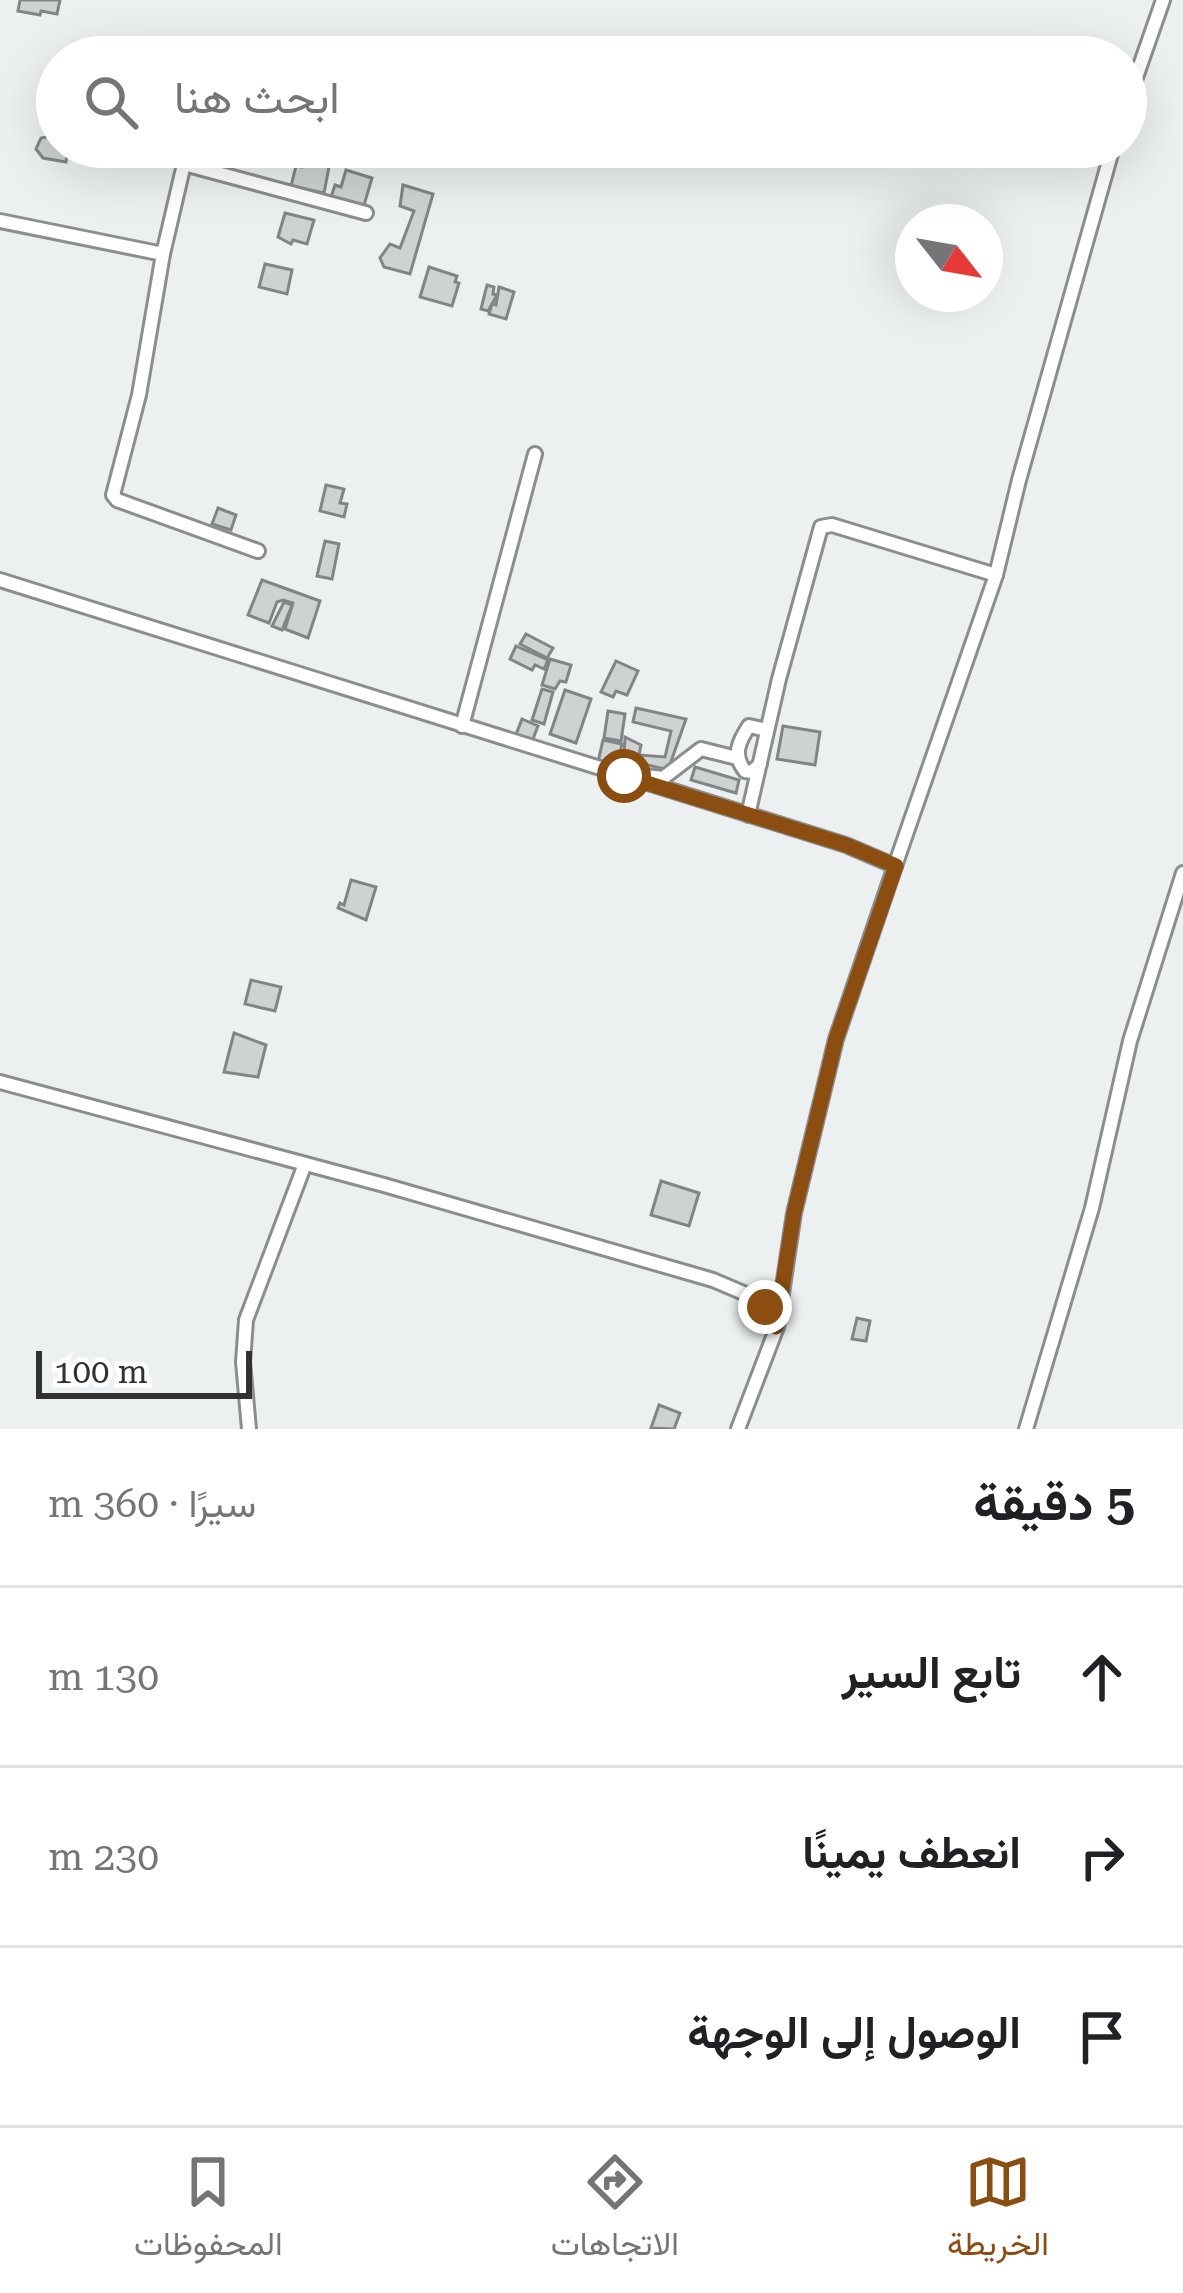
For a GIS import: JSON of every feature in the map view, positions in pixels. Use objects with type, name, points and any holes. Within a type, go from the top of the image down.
[{"type":"street","points":[[1147,46],[1163,0]]},
{"type":"street","points":[[183,168],[139,395],[113,494],[118,500],[258,551]]},
{"type":"street","points":[[199,168],[366,213]]},
{"type":"street","points":[[738,1429],[776,1327],[794,1213],[836,1039],[996,575],[1107,168]]},
{"type":"street","points":[[0,221],[163,254]]},
{"type":"street","points":[[462,726],[535,454]]},
{"type":"street","points":[[748,815],[806,576],[823,525],[996,575]]},
{"type":"street","points":[[0,580],[846,845],[896,866]]},
{"type":"street","points":[[737,758],[749,726],[767,730]]},
{"type":"street","points":[[624,776],[663,778],[701,749],[737,758],[745,771],[752,772],[760,764]]},
{"type":"street","points":[[1026,1429],[1092,1208],[1130,1041],[1183,873]]},
{"type":"street","points":[[0,1082],[725,1284],[765,1307],[776,1327]]},
{"type":"street","points":[[249,1429],[243,1362],[247,1321],[305,1164]]},
{"type":"building","points":[[20,0],[60,0],[57,14],[41,11],[40,15],[18,11]]},
{"type":"building","points":[[296,168],[329,168],[324,193],[291,186]]},
{"type":"building","points":[[346,170],[372,178],[364,205],[330,200]]},
{"type":"building","points":[[403,185],[433,194],[410,274],[384,267],[380,258],[390,244],[400,248],[414,211],[400,206]]},
{"type":"building","points":[[285,213],[314,220],[307,244],[293,240],[291,244],[278,237]]},
{"type":"building","points":[[265,264],[292,270],[287,294],[259,287]]},
{"type":"building","points":[[429,267],[457,276],[452,306],[420,297]]},
{"type":"building","points":[[487,285],[497,295],[488,311],[481,309]]},
{"type":"building","points":[[499,287],[514,292],[506,319],[489,314]]},
{"type":"building","points":[[326,485],[344,489],[340,503],[347,504],[344,517],[320,511]]},
{"type":"building","points":[[218,508],[236,515],[231,530],[212,524]]},
{"type":"building","points":[[325,541],[339,544],[332,579],[317,576]]},
{"type":"building","points":[[262,580],[320,601],[308,638],[285,629],[293,603],[277,602],[269,623],[248,615]]},
{"type":"building","points":[[284,602],[292,605],[282,630],[272,626]]},
{"type":"building","points":[[526,634],[553,648],[547,658],[520,644]]},
{"type":"building","points":[[516,646],[548,660],[544,669],[535,665],[532,670],[510,659]]},
{"type":"building","points":[[550,659],[571,665],[566,682],[560,681],[555,689],[542,685]]},
{"type":"building","points":[[616,661],[638,671],[627,695],[616,691],[613,697],[601,692]]},
{"type":"building","points":[[542,689],[553,692],[544,724],[532,720]]},
{"type":"building","points":[[565,690],[591,699],[576,743],[550,734]]},
{"type":"building","points":[[636,708],[686,719],[668,770],[624,759],[625,737],[641,745],[639,755],[665,757],[671,731],[633,722]]},
{"type":"building","points":[[608,711],[625,714],[621,741],[604,738]]},
{"type":"building","points":[[522,719],[538,726],[531,744],[515,737]]},
{"type":"building","points":[[783,726],[820,732],[815,765],[777,759]]},
{"type":"building","points":[[603,740],[622,744],[617,767],[598,762]]},
{"type":"building","points":[[695,767],[739,780],[736,793],[691,780]]},
{"type":"building","points":[[351,880],[376,887],[366,920],[338,908],[344,905]]},
{"type":"building","points":[[251,980],[281,987],[275,1011],[245,1004]]},
{"type":"building","points":[[234,1033],[266,1045],[258,1077],[224,1072]]},
{"type":"building","points":[[661,1181],[699,1193],[689,1226],[651,1215]]},
{"type":"building","points":[[857,1318],[870,1321],[866,1341],[852,1339]]},
{"type":"building","points":[[659,1405],[680,1413],[674,1429],[651,1428]]},
{"type":"route","points":[[624,776],[846,845],[896,866],[836,1039],[794,1213],[776,1327],[765,1307]]}]
